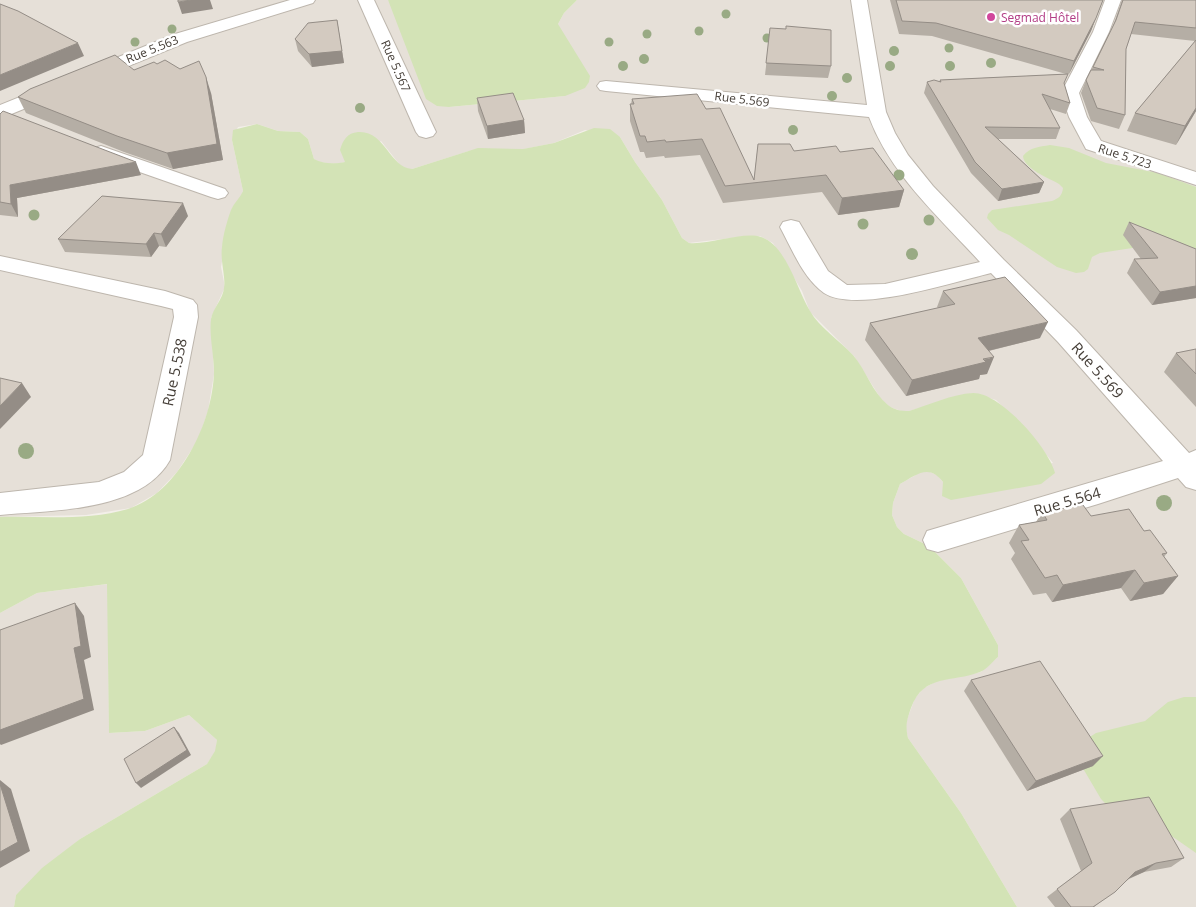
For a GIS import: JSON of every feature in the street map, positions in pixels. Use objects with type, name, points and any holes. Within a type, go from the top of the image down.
[{"type":"street","name":"Rue 5.563","points":[[1,111],[181,38],[307,0]]},
{"type":"street","name":"Rue 5.567","points":[[366,0],[426,132]]},
{"type":"street","name":"Rue 5.569","points":[[859,0],[877,112],[885,133],[900,158],[926,190],[996,266],[1067,336],[1192,468]]},
{"type":"street","name":"Rue 5.723","points":[[1113,0],[1101,32],[1070,93],[1078,117],[1093,145],[1196,179]]},
{"type":"street","name":"Rue 5.569","points":[[606,86],[877,112]]},
{"type":"street","name":"Rue 5.563","points":[[1,111],[28,122]]},
{"type":"street","points":[[81,144],[218,193]]},
{"type":"street","points":[[791,227],[819,276],[833,288],[844,293],[885,291],[996,266]]},
{"type":"street","name":"Rue 5.538","points":[[0,263],[165,299],[184,305],[186,317],[156,460],[134,480],[102,493],[0,504]]},
{"type":"street","name":"Rue 5.564","points":[[938,540],[1098,493],[1192,468]]},
{"type":"shaded area","points":[[0,0],[388,0],[449,107],[565,96],[558,24],[564,13],[577,0],[1196,0],[1196,907],[1017,907],[961,813],[908,738],[905,725],[915,698],[924,688],[937,681],[981,672],[998,657],[998,645],[961,578],[929,546],[904,534],[897,527],[892,515],[893,503],[900,484],[921,472],[930,472],[937,475],[943,482],[1053,463],[1030,434],[996,400],[973,393],[909,411],[901,411],[890,407],[881,399],[854,356],[810,312],[802,291],[773,243],[760,236],[749,236],[689,243],[682,238],[662,200],[620,137],[585,130],[554,143],[524,149],[469,151],[412,169],[405,169],[381,141],[345,162],[336,164],[319,162],[314,159],[308,139],[300,132],[278,131],[257,124],[238,127],[232,140],[243,191],[241,197],[232,208],[221,267],[225,287],[211,318],[214,374],[208,411],[198,440],[177,472],[157,493],[131,508],[86,515],[0,517]]},
{"type":"shaded area","points":[[108,584],[109,733],[145,731],[189,715],[217,740],[216,751],[207,764],[80,839],[16,895],[14,907],[0,907],[0,613],[37,593]]},
{"type":"green space","points":[[388,0],[577,0],[564,13],[558,24],[590,76],[589,82],[585,88],[565,96],[449,107],[437,106],[426,99]]},
{"type":"green space","points":[[257,124],[278,131],[300,132],[308,139],[314,159],[329,163],[345,162],[340,150],[348,135],[358,132],[367,133],[381,142],[404,167],[412,169],[478,148],[523,149],[554,143],[594,128],[610,129],[620,137],[662,200],[682,238],[689,243],[754,236],[761,237],[778,249],[785,259],[814,317],[853,355],[882,400],[890,407],[909,411],[949,398],[973,393],[984,395],[996,402],[1022,423],[1034,436],[1051,462],[1055,473],[1041,484],[951,500],[942,496],[943,482],[938,476],[933,473],[922,472],[900,484],[893,503],[892,515],[897,527],[904,534],[929,546],[961,578],[998,645],[998,657],[982,671],[940,681],[923,689],[911,708],[907,730],[908,738],[961,813],[1017,907],[14,907],[16,895],[42,868],[80,839],[207,764],[215,751],[217,740],[189,715],[145,731],[109,733],[107,584],[37,593],[0,613],[0,517],[81,517],[128,509],[146,501],[163,488],[190,453],[200,433],[212,392],[214,372],[211,319],[224,288],[222,252],[224,233],[231,210],[243,191],[232,140],[233,130]]},
{"type":"green space","points":[[1050,145],[1069,148],[1106,163],[1158,173],[1196,187],[1196,257],[1158,244],[1100,253],[1092,257],[1088,269],[1084,272],[1076,273],[1057,267],[1009,235],[998,230],[987,218],[992,210],[1052,201],[1061,195],[1063,188],[1059,184],[1032,169],[1024,161],[1023,156],[1032,149]]},
{"type":"green space","points":[[1184,697],[1196,697],[1196,853],[1163,830],[1114,812],[1101,799],[1081,765],[1085,740],[1096,733],[1145,721],[1168,702]]},
{"type":"building","points":[[896,0],[1103,0],[1074,61],[936,23],[902,21]]},
{"type":"building","points":[[1123,0],[1196,0],[1196,28],[1135,22],[1126,49],[1125,115],[1097,108],[1086,80],[1091,70],[1104,70],[1093,67],[1116,20]]},
{"type":"building","points":[[0,4],[18,11],[78,43],[0,75]]},
{"type":"building","points":[[337,20],[342,51],[309,54],[295,39],[308,23]]},
{"type":"building","points":[[786,26],[831,30],[831,66],[766,63],[770,28],[786,29]]},
{"type":"building","points":[[1196,40],[1196,108],[1185,126],[1135,113]]},
{"type":"building","points":[[115,55],[134,70],[165,60],[180,69],[199,61],[206,77],[217,144],[167,153],[117,136],[18,97],[30,89]]},
{"type":"building","points":[[1068,74],[1064,83],[1070,103],[1042,94],[1060,128],[985,127],[1044,182],[1002,189],[975,162],[927,82],[934,80],[941,82],[940,80]]},
{"type":"building","points":[[513,93],[524,120],[487,126],[477,98]]},
{"type":"building","points":[[697,94],[706,109],[720,108],[754,180],[758,144],[790,144],[794,151],[836,146],[840,152],[873,148],[904,190],[842,198],[826,175],[725,186],[702,139],[647,142],[645,136],[640,136],[630,104],[634,104],[632,99]]},
{"type":"building","points":[[3,111],[136,162],[10,185],[11,204],[0,202],[0,114]]},
{"type":"building","points":[[102,196],[183,203],[161,234],[154,233],[146,244],[58,239]]},
{"type":"building","points":[[1129,222],[1196,249],[1196,286],[1160,292],[1134,259],[1158,258]]},
{"type":"building","points":[[1005,277],[1048,322],[978,338],[994,357],[983,359],[986,362],[912,380],[870,323],[955,304],[943,291]]},
{"type":"building","points":[[1196,349],[1196,374],[1176,353]]},
{"type":"building","points":[[0,378],[22,383],[0,406]]},
{"type":"building","points":[[1083,505],[1091,516],[1129,509],[1144,531],[1150,530],[1167,553],[1162,554],[1178,576],[1144,583],[1135,570],[1063,585],[1057,575],[1045,578],[1021,541],[1029,540],[1019,525],[1047,520],[1042,512]]},
{"type":"building","points":[[75,603],[81,646],[74,648],[84,699],[0,730],[0,630]]},
{"type":"building","points":[[1040,661],[1103,756],[1036,781],[971,680]]},
{"type":"building","points":[[174,727],[187,750],[136,783],[124,759]]},
{"type":"building","points":[[0,784],[18,842],[0,852]]},
{"type":"building","points":[[1149,797],[1184,858],[1156,863],[1135,872],[1115,892],[1093,907],[1071,907],[1057,889],[1092,863],[1070,809]]},
{"type":"place","name":"Segmad Hôtel","points":[[991,17]]}]
